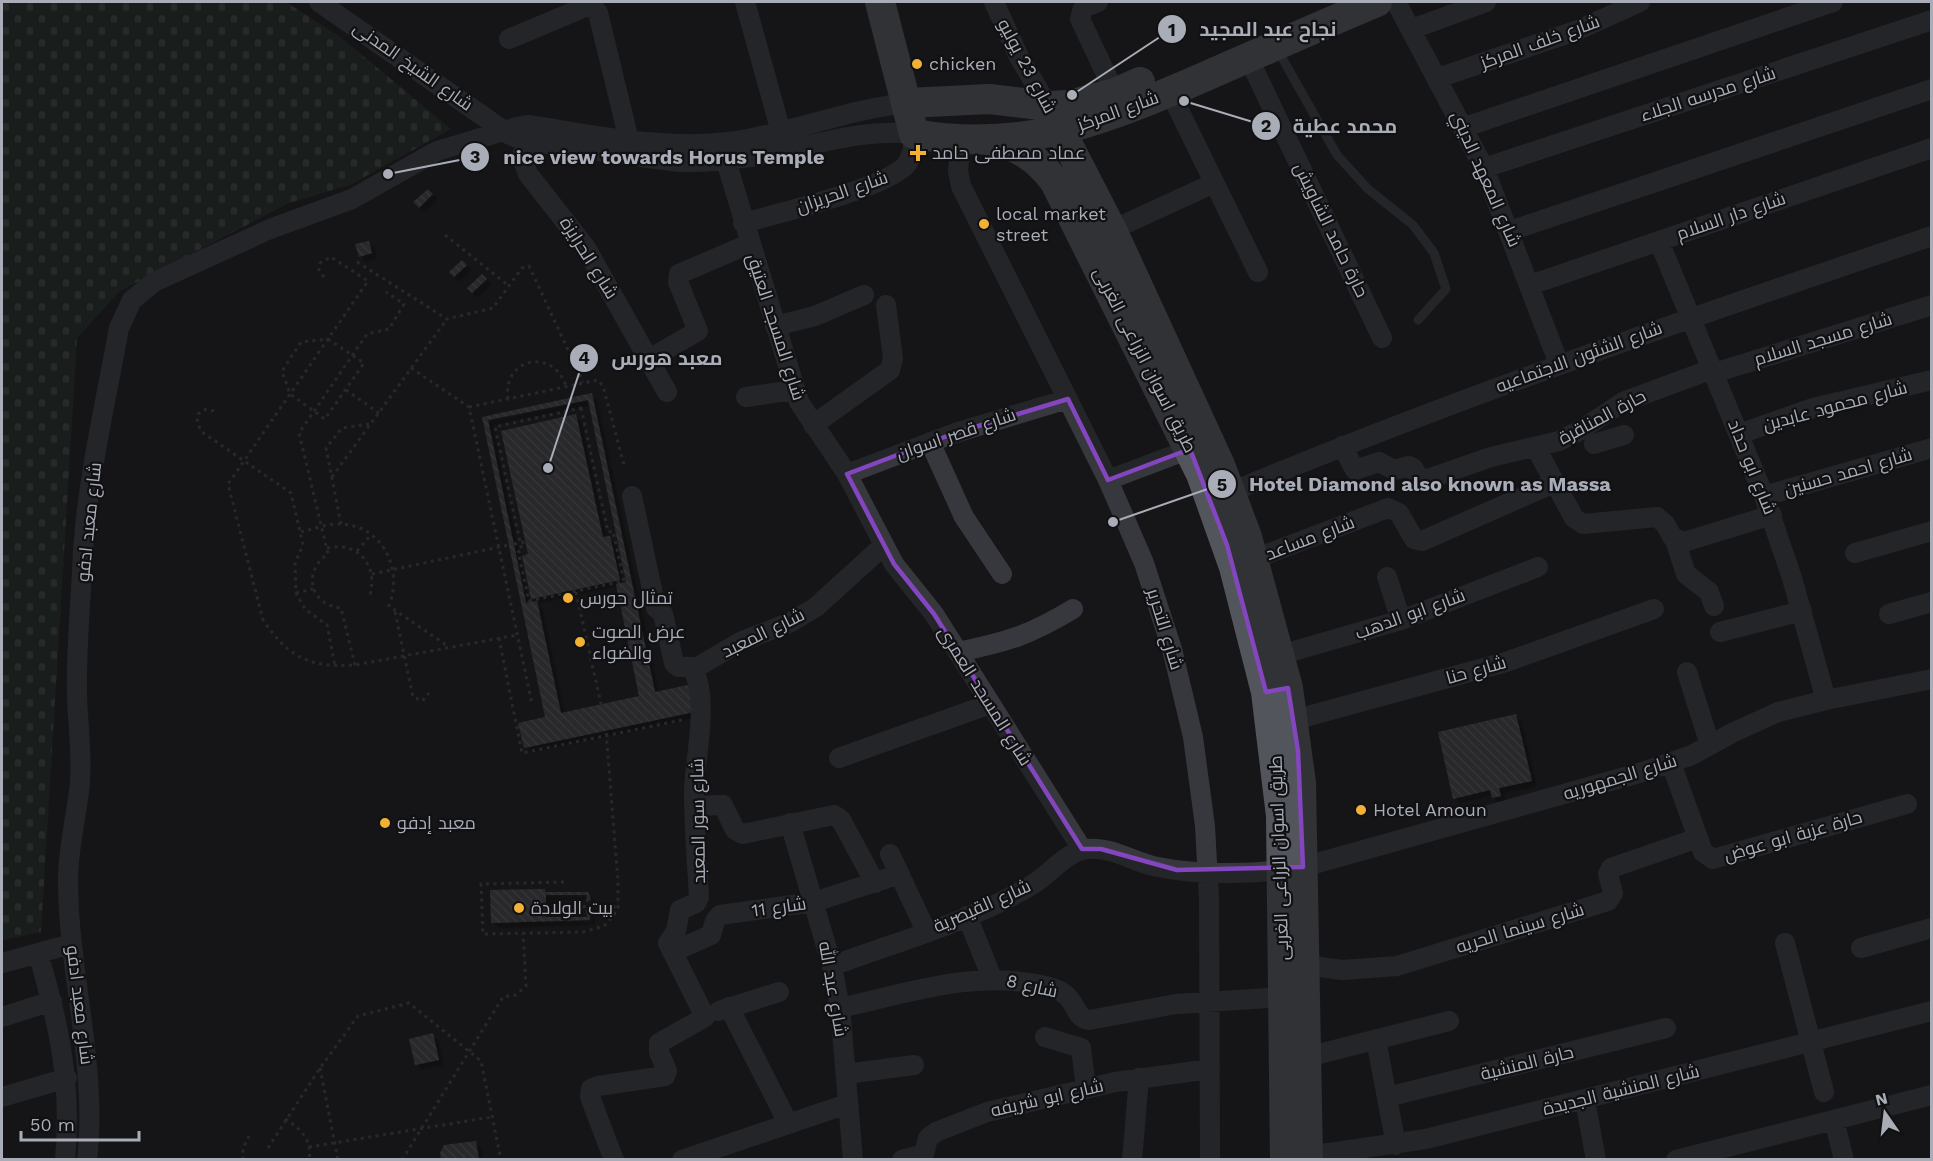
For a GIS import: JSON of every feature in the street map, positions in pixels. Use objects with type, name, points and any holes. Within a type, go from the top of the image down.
[{"type":"main road","points":[[880,2],[908,103],[914,134]]},
{"type":"main road","name":"شارع المركز","points":[[914,134],[973,140],[1055,118],[1106,118],[1170,92],[1271,42],[1331,2]]},
{"type":"main road","name":"شارع المركز","points":[[1055,118],[1069,105],[1115,93],[1271,42],[1377,2]]},
{"type":"main road","name":"شارع المركز","points":[[908,103],[990,99],[1055,118]]},
{"type":"main road","name":"طريق اسوان الزراعى الغربى","points":[[1055,118],[1112,230],[1231,492],[1254,560],[1280,655],[1277,690],[1279,785],[1293,869],[1305,965],[1307,1057],[1301,1158]]},
{"type":"main road","name":"طريق اسوان الزراعى الغربى","points":[[973,140],[1013,146],[1025,152],[1042,165],[1055,182],[1190,449],[1227,545],[1277,690],[1294,720],[1301,783],[1284,997],[1301,1158]]},
{"type":"street","name":"شارع الشيخ المدنى","points":[[319,2],[507,132]]},
{"type":"street","points":[[745,2],[781,132]]},
{"type":"street","name":"شارع 23 يوليو","points":[[994,2],[1019,57],[1055,118]]},
{"type":"street","points":[[1098,2],[1083,8],[1080,19],[1115,93]]},
{"type":"street","name":"شارع المعهد الديني","points":[[1396,2],[1465,127],[1484,168],[1559,364]]},
{"type":"street","points":[[1412,29],[1486,2]]},
{"type":"street","name":"شارع خلف المركز","points":[[1438,78],[1578,30],[1640,2]]},
{"type":"street","points":[[1465,127],[1833,2]]},
{"type":"street","points":[[509,39],[585,7],[594,8],[598,13],[629,140]]},
{"type":"street","name":"شارع مدرسه الجلاء","points":[[1484,168],[1932,20]]},
{"type":"street","name":"حارة حامد الشاويش","points":[[1271,42],[1382,338]]},
{"type":"street","points":[[1510,231],[1932,89]]},
{"type":"street","points":[[1170,92],[1258,272]]},
{"type":"street","points":[[507,132],[705,144],[781,132],[870,107],[908,103]]},
{"type":"street","name":"شارع معبد ادفو","points":[[87,1160],[90,1099],[88,1053],[71,944],[68,865],[80,781],[77,694],[84,549],[103,417],[119,328],[124,313],[140,291],[154,282],[270,229],[352,199],[437,151],[469,140],[507,132]]},
{"type":"street","points":[[526,133],[679,162],[726,161],[858,134],[896,132],[914,134]]},
{"type":"street","name":"شارع الحرايزة","points":[[526,133],[522,158],[528,174],[586,248],[667,392]]},
{"type":"street","name":"شارع الحريزان","points":[[743,223],[821,202],[898,172],[911,158],[914,134]]},
{"type":"street","name":"شارع التحرير","points":[[973,140],[958,171],[961,186],[1108,480],[1144,563],[1172,649],[1200,782],[1208,871],[1210,1160]]},
{"type":"street","name":"شارع دار السلام","points":[[1530,285],[1932,148]]},
{"type":"street","name":"شارع المسجد العتيق","points":[[726,161],[794,390],[813,424],[847,474],[884,546]]},
{"type":"street","points":[[1112,230],[1214,183]]},
{"type":"street","name":"شارع الشئون الاجتماعيه","points":[[1231,492],[1342,446],[1559,364],[1690,317],[1932,236]]},
{"type":"street","name":"شارع ابو حداد","points":[[1659,241],[1772,515],[1802,611],[1826,700]]},
{"type":"street","points":[[649,358],[698,332],[678,282],[679,274],[749,244]]},
{"type":"street","points":[[775,326],[815,316],[864,295]]},
{"type":"street","points":[[813,424],[890,370],[893,358],[886,304]]},
{"type":"street","name":"شارع مسجد السلام","points":[[1713,371],[1932,305]]},
{"type":"street","name":"حارة المناقرة","points":[[1342,446],[1355,470],[1379,462],[1391,470],[1409,466],[1419,478],[1425,480],[1491,457],[1536,448],[1571,436],[1629,399],[1713,371]]},
{"type":"street","name":"شارع محمود عابدين","points":[[1738,434],[1813,408],[1932,380]]},
{"type":"street","points":[[746,397],[794,390]]},
{"type":"street","name":"شارع قصر اسوان","points":[[847,474],[930,442],[1068,399]]},
{"type":"street","points":[[1592,423],[1596,444],[1624,435]]},
{"type":"street","points":[[930,442],[964,517],[1002,574]]},
{"type":"street","points":[[1536,448],[1578,522],[1588,524],[1657,518],[1665,524],[1675,540],[1686,574],[1709,592],[1714,606]]},
{"type":"street","name":"شارع احمد حسنين","points":[[1764,496],[1932,448]]},
{"type":"street","points":[[1108,480],[1190,449]]},
{"type":"street","name":"شارع مساعد","points":[[1254,560],[1388,508],[1398,513],[1412,536],[1422,541],[1554,483]]},
{"type":"street","points":[[632,496],[656,608],[663,614],[674,663],[678,667],[694,669]]},
{"type":"street","points":[[1675,540],[1686,542],[1772,515]]},
{"type":"street","points":[[1855,553],[1932,531]]},
{"type":"street","name":"شارع المسجد العمرى","points":[[884,546],[894,564],[934,614],[1082,849]]},
{"type":"street","name":"شارع المعبد","points":[[694,669],[740,642],[791,622],[816,607],[884,546]]},
{"type":"street","name":"شارع ابو الدهب","points":[[1280,655],[1401,620],[1538,567]]},
{"type":"street","points":[[1387,577],[1401,620]]},
{"type":"street","points":[[1889,614],[1932,602]]},
{"type":"street","points":[[958,652],[1012,641],[1041,628],[1073,609]]},
{"type":"street","name":"شارع حنا","points":[[1294,720],[1506,662],[1654,609]]},
{"type":"street","points":[[1720,632],[1802,611]]},
{"type":"street","name":"شارع سور المعبد","points":[[672,952],[668,940],[676,931],[680,910],[696,903],[699,897],[694,806],[700,719],[694,669]]},
{"type":"street","points":[[1687,672],[1710,745]]},
{"type":"street","name":"شارع الجمهوريه","points":[[1293,869],[1619,780],[1671,763],[1755,722],[1826,700],[1932,679]]},
{"type":"street","points":[[839,758],[990,704]]},
{"type":"street","name":"حارة عزبة ابو عوض","points":[[1671,763],[1706,856],[1717,858],[1907,804]]},
{"type":"street","points":[[694,806],[723,805],[735,830],[740,833],[825,815],[838,817],[875,884]]},
{"type":"street","name":"شارع عبد الله","points":[[790,823],[832,966],[840,1008],[847,1104],[854,1160]]},
{"type":"street","name":"شارع سينما الحريه","points":[[1305,965],[1360,971],[1397,966],[1608,901],[1613,893],[1608,874],[1611,868],[1698,838]]},
{"type":"street","points":[[1082,849],[1101,849],[1159,867],[1208,871],[1293,869]]},
{"type":"street","name":"شارع القيصرية","points":[[832,966],[967,915],[1022,890],[1082,849]]},
{"type":"street","points":[[890,854],[926,931]]},
{"type":"street","name":"شارع 11","points":[[672,952],[711,935],[715,921],[720,915],[814,902],[900,874]]},
{"type":"street","points":[[967,915],[992,978]]},
{"type":"street","points":[[1861,948],[1932,928]]},
{"type":"street","points":[[1785,943],[1824,1092]]},
{"type":"street","points":[[2,963],[71,944]]},
{"type":"street","points":[[672,952],[705,1017]]},
{"type":"street","points":[[38,953],[52,1001],[67,1078],[65,1160]]},
{"type":"street","name":"شارع 8","points":[[840,1008],[963,981],[992,978],[1024,981],[1062,991],[1070,997],[1078,1015],[1089,1020],[1176,1004],[1284,997]]},
{"type":"street","points":[[614,1160],[590,1097],[591,1089],[665,1076],[668,1071],[659,1052],[659,1042],[705,1017],[779,992]]},
{"type":"street","points":[[2,1017],[52,1001]]},
{"type":"street","points":[[729,1007],[788,1123]]},
{"type":"street","name":"شارع المنشية الجديدة","points":[[1301,1158],[1396,1145],[1585,1100],[1932,1011]]},
{"type":"street","points":[[1307,1057],[1449,1021]]},
{"type":"street","name":"حارة المنشية","points":[[1387,1097],[1666,1028]]},
{"type":"street","points":[[1045,1037],[1081,1048],[1086,1088]]},
{"type":"street","points":[[1376,1040],[1396,1145]]},
{"type":"street","points":[[846,1074],[914,1065]]},
{"type":"street","name":"شارع ابو شريفه","points":[[902,1160],[921,1156],[932,1135],[961,1121],[1086,1088],[1139,1078],[1210,1069]]},
{"type":"street","points":[[2,1097],[67,1078]]},
{"type":"street","points":[[1132,1160],[1139,1078]]},
{"type":"street","points":[[1676,1160],[1932,1095]]},
{"type":"street","points":[[1585,1100],[1596,1160]]},
{"type":"street","points":[[682,1160],[847,1104]]},
{"type":"street","points":[[1834,1120],[1844,1160]]},
{"type":"lane","points":[[1271,42],[1337,154],[1368,189],[1413,225],[1434,254],[1446,289],[1418,320]]},
{"type":"path","points":[[445,235],[509,286]]},
{"type":"path","points":[[324,277],[319,270],[320,263],[331,257],[368,280],[228,484],[263,620],[276,639],[293,654],[314,664],[335,666],[355,665],[517,635]]},
{"type":"path","points":[[357,262],[447,319]]},
{"type":"path","points":[[332,477],[447,319],[493,308],[522,268],[526,266],[531,268],[583,382]]},
{"type":"path","points":[[355,665],[341,608],[324,603],[313,589],[313,573],[321,558],[328,554],[299,433],[367,334],[389,329],[404,304],[386,292]]},
{"type":"path","points":[[328,339],[353,355],[364,363],[325,419],[290,394],[282,370],[302,342],[328,339]]},
{"type":"path","points":[[508,399],[507,391],[511,376],[516,370],[530,362],[553,366],[563,378],[566,386]]},
{"type":"path","points":[[411,368],[469,407],[497,548],[532,704]]},
{"type":"path","points":[[469,407],[595,380],[603,383],[624,465]]},
{"type":"path","points":[[346,390],[379,413]]},
{"type":"path","points":[[581,408],[608,532],[613,531],[624,581],[529,602],[518,552],[522,551],[520,543],[495,427],[581,408]]},
{"type":"path","points":[[214,411],[206,409],[198,414],[199,428],[291,493],[303,545],[293,573],[296,593],[305,609],[327,625],[335,666]]},
{"type":"path","points":[[340,524],[326,448],[342,428],[370,424]]},
{"type":"path","points":[[301,532],[340,524],[359,528],[371,535],[387,553],[393,569],[395,582],[389,606],[450,648]]},
{"type":"path","points":[[357,552],[371,535]]},
{"type":"path","points":[[372,574],[525,542]]},
{"type":"path","points":[[327,548],[338,546],[357,552],[369,565],[372,574],[370,595]]},
{"type":"path","points":[[296,593],[313,589]]},
{"type":"path","points":[[575,591],[601,704]]},
{"type":"path","points":[[394,610],[413,697],[422,701],[429,693]]},
{"type":"path","points":[[499,638],[522,753],[607,733],[682,720]]},
{"type":"path","points":[[564,882],[481,884],[483,934],[595,930],[610,921],[618,907],[618,880],[607,733]]},
{"type":"path","points":[[545,906],[618,907]]},
{"type":"path","points":[[402,1160],[503,997],[516,995],[526,986],[523,933]]},
{"type":"path","points":[[268,1148],[285,1119],[358,1016],[410,1003],[481,1061],[501,1160]]},
{"type":"path","points":[[320,1068],[338,1160]]},
{"type":"path","points":[[309,1147],[492,1117]]},
{"type":"path","points":[[285,1119],[303,1133],[309,1147],[309,1160]]},
{"type":"path","points":[[243,1160],[243,1148],[250,1134]]},
{"type":"highlighted area","points":[[1068,399],[1108,480],[1190,449],[1227,545],[1266,692],[1288,688],[1298,751],[1303,867],[1177,870],[1101,849],[1082,849],[934,614],[894,564],[847,474],[955,433]]},
{"type":"green space","points":[[2,2],[286,2],[339,36],[451,129],[350,185],[289,203],[120,291],[77,338],[41,932],[2,940]]},
{"type":"building","points":[[428,189],[433,194],[419,208],[413,202]]},
{"type":"building","points":[[369,241],[372,253],[359,257],[355,244]]},
{"type":"building","points":[[462,260],[467,265],[454,277],[449,272]]},
{"type":"building","points":[[482,274],[487,279],[472,293],[467,288]]},
{"type":"building","points":[[592,393],[655,692],[688,685],[694,712],[524,748],[518,723],[545,717],[482,417]],"holes":[[[588,400],[626,582],[616,584],[639,696],[561,713],[537,601],[526,603],[488,420]]]},
{"type":"building","points":[[576,414],[603,537],[610,536],[620,580],[531,599],[522,556],[528,554],[501,431]]},
{"type":"building","points":[[1516,714],[1532,781],[1499,788],[1501,796],[1492,798],[1490,790],[1453,799],[1438,732]]},
{"type":"building","name":"بيت الولادة","points":[[545,889],[545,892],[588,892],[591,900],[586,902],[587,895],[546,895],[546,917],[587,917],[586,910],[590,910],[590,920],[491,923],[490,890]]},
{"type":"building","points":[[433,1033],[439,1060],[415,1065],[409,1039]]},
{"type":"building","points":[[476,1141],[479,1160],[441,1160],[440,1153],[444,1145]]},
{"type":"place","name":"chicken","points":[[917,64]]},
{"type":"place","name":"نجاح عبد المجيد","points":[[1072,95]]},
{"type":"place","name":"محمد عطية","points":[[1184,101]]},
{"type":"place","name":"عماد مصطفى حامد","points":[[918,153]]},
{"type":"place","name":"nice view towards Horus Temple","points":[[388,174]]},
{"type":"place","name":"local market street","points":[[984,224]]},
{"type":"place","name":"معبد هورس","points":[[548,468]]},
{"type":"place","name":"Hotel Diamond also known as Massa","points":[[1113,522]]},
{"type":"place","name":"تمثال حورس","points":[[568,598]]},
{"type":"place","name":"عرض الصوت والضواء","points":[[580,642]]},
{"type":"place","name":"Hotel Amoun","points":[[1361,810]]},
{"type":"place","name":"معبد إدفو","points":[[385,823]]},
{"type":"place","name":"بيت الولادة","points":[[519,908]]}]
